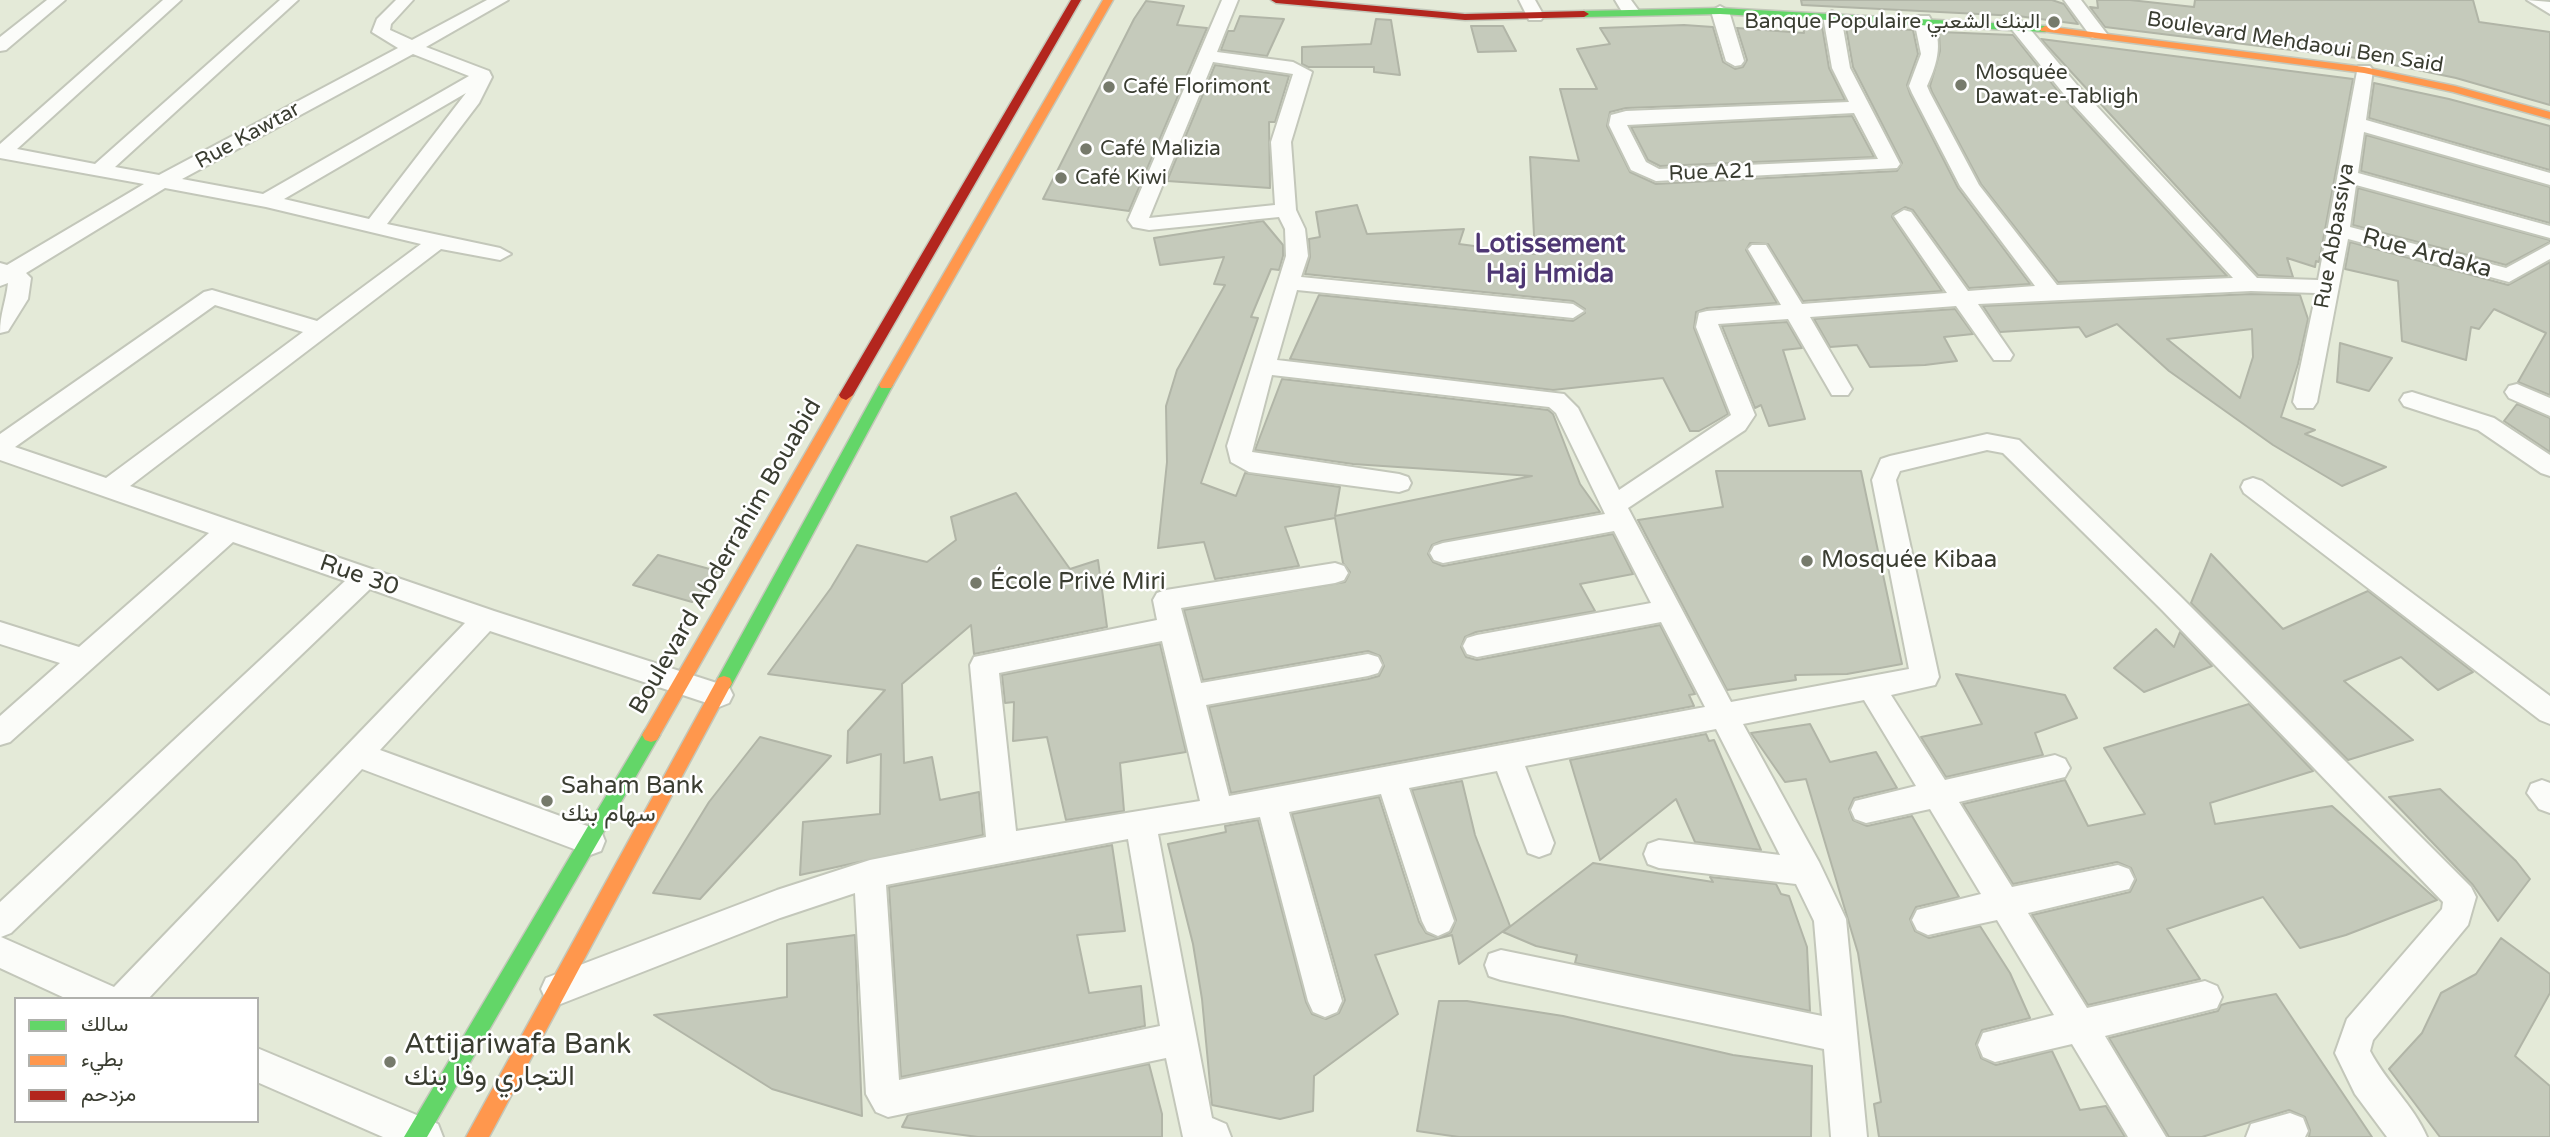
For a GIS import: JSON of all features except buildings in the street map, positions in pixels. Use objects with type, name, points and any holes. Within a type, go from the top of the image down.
[{"type":"main road","name":"Boulevard Abderrahim Bouabid","points":[[419,1136],[965,186],[1076,0]]},
{"type":"main road","points":[[477,1137],[915,332],[1108,0]]},
{"type":"main road","name":"Boulevard Mehdaoui Ben Said","points":[[1276,0],[1405,6],[1465,17],[1535,16],[1627,6],[1720,11],[1749,6],[1832,16],[2018,26],[2098,34],[2364,70],[2455,89],[2550,116]]},
{"type":"street","points":[[0,46],[57,0]]},
{"type":"street","points":[[1,152],[173,0]]},
{"type":"street","points":[[101,169],[290,0]]},
{"type":"street","points":[[405,0],[383,23],[381,32],[411,47],[483,75]]},
{"type":"street","name":"Rue Kawtar","points":[[4,273],[163,182],[499,0]]},
{"type":"street","points":[[1230,0],[1139,216],[1140,223],[1286,210]]},
{"type":"street","points":[[1527,0],[1535,16]]},
{"type":"street","points":[[2071,0],[2098,34]]},
{"type":"street","points":[[2535,0],[2550,9]]},
{"type":"street","points":[[1720,11],[1735,61]]},
{"type":"street","name":"Rue A21","points":[[1832,16],[1841,68],[1890,164],[1656,175],[1638,166],[1618,125],[1618,119],[1626,117],[1860,107]]},
{"type":"street","points":[[1923,20],[1932,47],[1929,64],[1918,86],[1921,93],[1970,186],[2051,292]]},
{"type":"street","points":[[2018,26],[2070,89],[2251,284]]},
{"type":"street","points":[[1208,56],[1293,67],[1303,72],[1281,142],[1286,210],[1298,244],[1291,283],[1238,446],[1240,456],[1248,463],[1399,482]]},
{"type":"street","name":"Rue Abbassiya","points":[[2305,402],[2339,230],[2364,70]]},
{"type":"street","points":[[266,201],[483,75]]},
{"type":"street","points":[[375,225],[472,99],[483,75]]},
{"type":"street","points":[[2355,123],[2550,179]]},
{"type":"street","points":[[1,152],[266,201],[437,242],[500,254]]},
{"type":"street","points":[[2347,176],[2550,232]]},
{"type":"street","points":[[1904,216],[2002,355]]},
{"type":"street","name":"Rue Ardaka","points":[[2339,230],[2509,275],[2550,250]]},
{"type":"street","points":[[109,489],[437,242]]},
{"type":"street","points":[[1759,249],[1840,389]]},
{"type":"street","points":[[0,326],[7,319],[20,288],[20,278],[4,273]]},
{"type":"street","points":[[1291,283],[1573,311]]},
{"type":"street","points":[[1443,553],[1617,512],[1737,424],[1743,415],[1707,327],[1707,318],[2051,292],[2251,284],[2327,288]]},
{"type":"street","points":[[0,448],[212,297],[323,330]]},
{"type":"street","points":[[1262,366],[1556,400],[1566,408],[1617,512],[1808,872],[1830,919],[1849,1137]]},
{"type":"street","points":[[2517,392],[2550,408]]},
{"type":"street","points":[[2412,400],[2486,424],[2550,467]]},
{"type":"street","points":[[558,989],[777,904],[870,874],[1002,847],[1271,802],[1925,677],[1884,480],[1890,465],[1987,442],[2010,446],[2190,622],[2460,897],[2457,915],[2359,1031],[2352,1052],[2367,1082],[2409,1137]]},
{"type":"street","name":"Rue 30","points":[[0,448],[228,531],[680,685],[719,695]]},
{"type":"street","points":[[2253,487],[2550,712]]},
{"type":"street","points":[[0,733],[86,660],[228,531]]},
{"type":"street","points":[[1218,811],[1167,600],[1335,573]]},
{"type":"street","points":[[0,923],[365,578]]},
{"type":"street","points":[[1477,646],[1669,610]]},
{"type":"street","points":[[127,997],[485,619]]},
{"type":"street","points":[[1002,847],[984,665],[1173,628]]},
{"type":"street","points":[[0,634],[86,660]]},
{"type":"street","points":[[1189,697],[1368,665]]},
{"type":"street","points":[[1872,688],[2002,904],[2148,1137]]},
{"type":"street","points":[[357,754],[590,841]]},
{"type":"street","points":[[1506,755],[1539,843]]},
{"type":"street","points":[[1866,810],[2055,768]]},
{"type":"street","points":[[1391,779],[1438,920]]},
{"type":"street","points":[[1271,802],[1325,1001]]},
{"type":"street","points":[[1141,824],[1178,1039],[1198,1130],[1213,1137]]},
{"type":"street","points":[[1659,854],[1808,872]]},
{"type":"street","points":[[870,874],[883,1094],[888,1100],[1178,1039]]},
{"type":"street","points":[[1928,920],[2118,879]]},
{"type":"street","points":[[0,952],[100,997]]},
{"type":"street","points":[[1501,965],[1840,1036]]},
{"type":"street","points":[[1995,1045],[2205,997]]},
{"type":"street","points":[[259,1066],[419,1136]]},
{"type":"traffic: fast","points":[[1584,14],[1720,11],[2045,29]]},
{"type":"traffic: fast","points":[[724,683],[886,385]]},
{"type":"traffic: fast","points":[[415,1137],[651,735]]},
{"type":"traffic: slow","points":[[886,385],[1108,0]]},
{"type":"traffic: slow","points":[[2045,29],[2364,70],[2455,89],[2550,116]]},
{"type":"traffic: slow","points":[[651,735],[846,395]]},
{"type":"traffic: slow","points":[[477,1137],[724,683]]},
{"type":"traffic: jam","points":[[846,395],[1076,0]]},
{"type":"traffic: jam","points":[[1276,0],[1465,17],[1584,14]]},
{"type":"place","name":"Banque Populaire البنك الشعبي","points":[[2054,22]]},
{"type":"place","name":"Mosquée Dawat-e-Tabligh","points":[[1961,85]]},
{"type":"place","name":"Café Florimont","points":[[1109,87]]},
{"type":"place","name":"Café Malizia","points":[[1086,149]]},
{"type":"place","name":"Café Kiwi","points":[[1061,178]]},
{"type":"place","name":"Mosquée Kibaa","points":[[1807,561]]},
{"type":"place","name":"École Privé Miri","points":[[976,583]]},
{"type":"place","name":"Saham Bank سهام بنك","points":[[547,801]]},
{"type":"place","name":"Attijariwafa Bank التجاري وفا بنك","points":[[390,1062]]},
{"type":"district","name":"Lotissement Haj Hmida","points":[[1550,260]]}]
